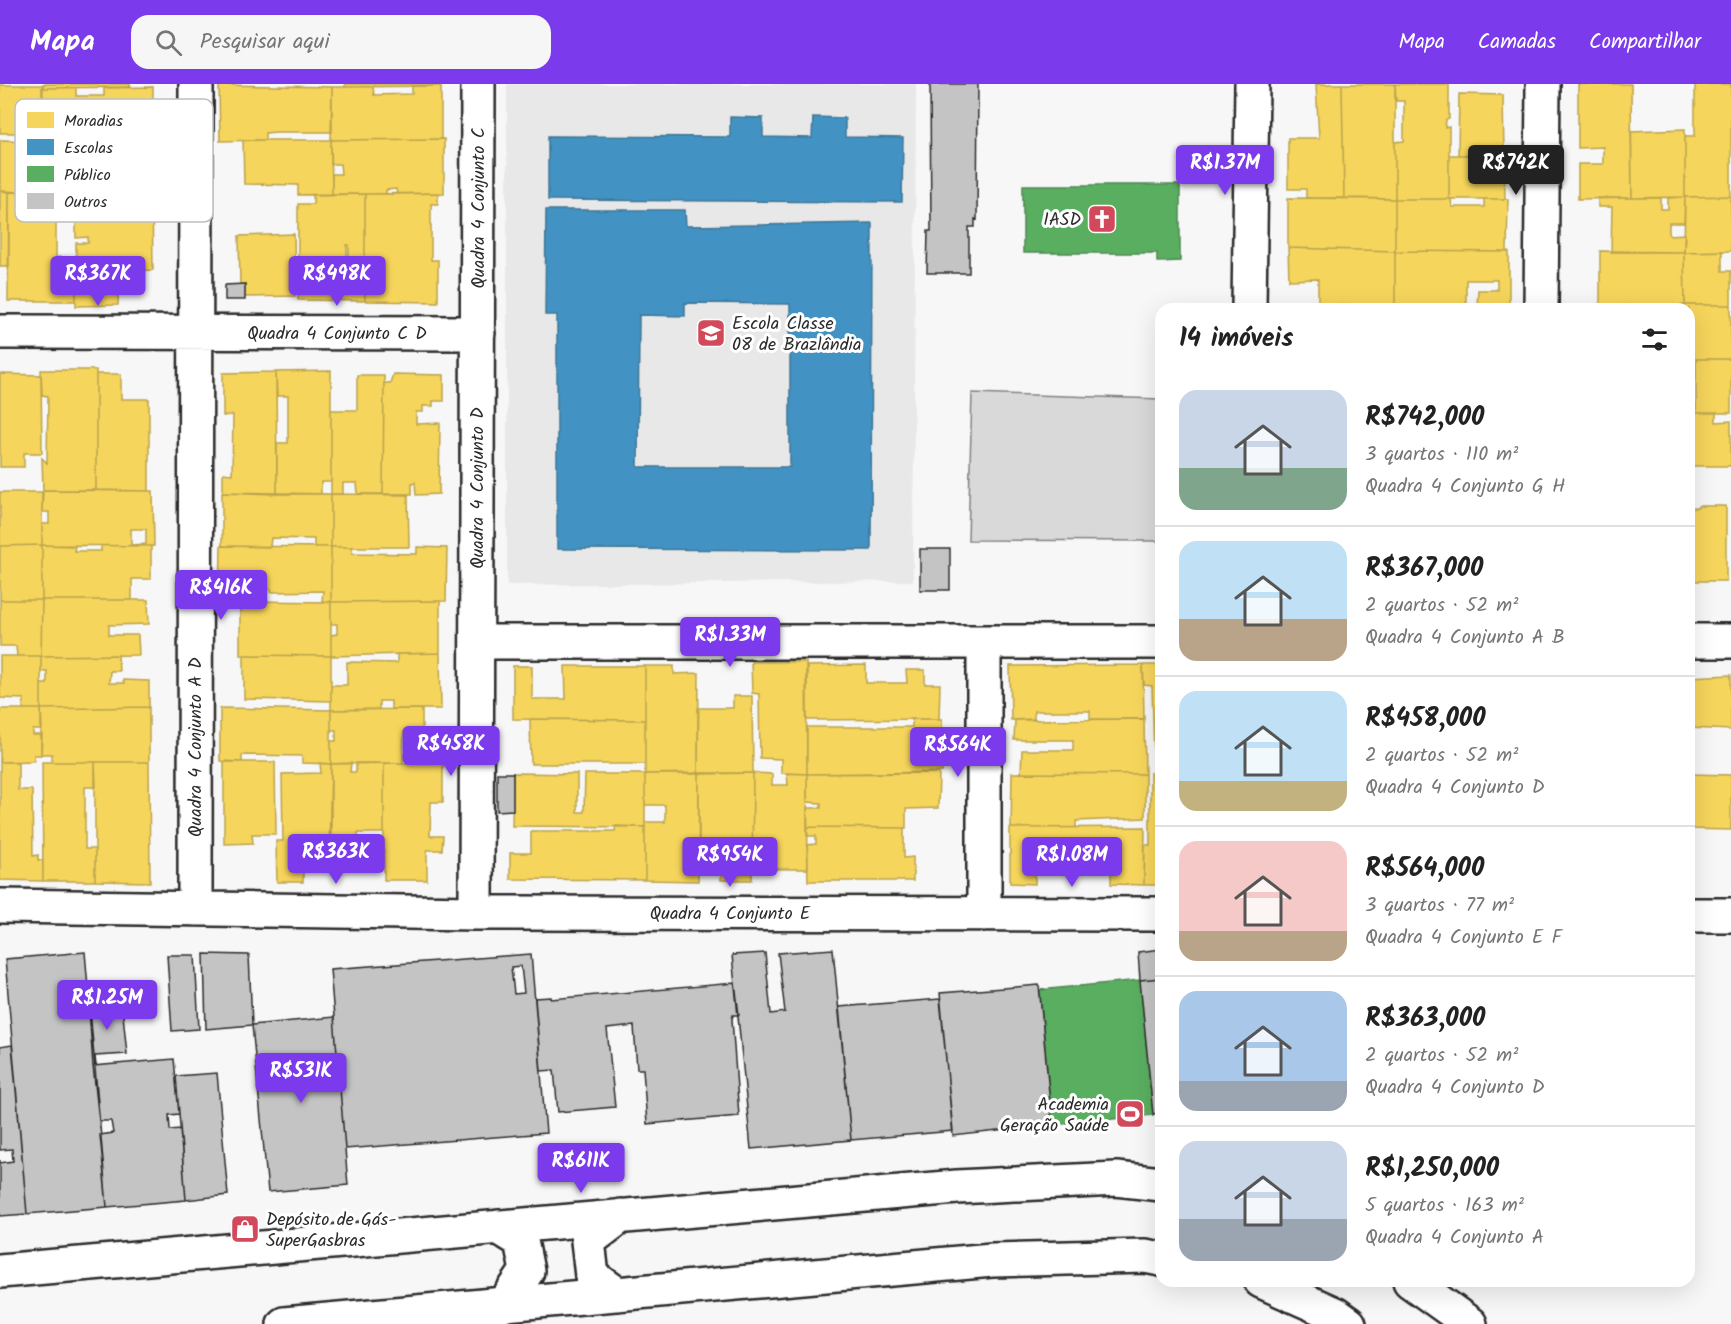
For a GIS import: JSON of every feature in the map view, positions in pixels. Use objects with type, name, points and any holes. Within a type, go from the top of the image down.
[{"type":"street","name":"Quadra 4 Conjunto C","points":[[478,84],[478,333]]},
{"type":"street","points":[[1249,303],[1252,84]]},
{"type":"street","points":[[1541,303],[1543,84]]},
{"type":"street","name":"Quadra 4 Conjunto A D","points":[[195,909],[196,222]]},
{"type":"street","name":"Quadra 4 Conjunto C D","points":[[0,332],[478,333]]},
{"type":"street","name":"Quadra 4 Conjunto D","points":[[476,913],[478,333]]},
{"type":"street","points":[[1695,641],[1731,641]]},
{"type":"street","points":[[477,642],[1155,642]]},
{"type":"street","points":[[984,642],[984,914]]},
{"type":"street","points":[[0,906],[476,913]]},
{"type":"street","name":"Quadra 4 Conjunto E","points":[[476,913],[1155,914]]},
{"type":"street","points":[[1695,915],[1731,915]]},
{"type":"street","points":[[0,1271],[957,1187],[1116,1179],[1155,1183]]},
{"type":"street","points":[[617,1294],[592,1276],[588,1241],[621,1216]]},
{"type":"street","points":[[498,1227],[521,1240],[527,1271],[504,1305]]},
{"type":"street","points":[[284,1324],[992,1260],[1145,1256],[1155,1258]]},
{"type":"street","points":[[1274,1287],[1335,1314],[1349,1324]]},
{"type":"street","points":[[1418,1287],[1470,1324]]},
{"type":"shaded area","name":"Escola Classe 08 de Brazlândia","points":[[507,84],[916,84],[913,581],[507,585]]},
{"type":"shaded area","points":[[972,393],[1155,399],[1155,541],[968,540]]},
{"type":"building: Moradias","points":[[43,84],[130,84],[130,87],[42,88]]},
{"type":"building: Moradias","points":[[345,84],[438,84],[438,86],[345,87]]},
{"type":"building: Moradias","points":[[1316,84],[1342,84],[1344,198],[1306,198],[1306,189],[1288,189],[1288,138],[1319,138]]},
{"type":"building: Moradias","points":[[1342,84],[1395,84],[1395,199],[1344,198]]},
{"type":"building: Moradias","points":[[1395,84],[1449,84],[1449,119],[1446,120],[1445,128],[1449,127],[1449,199],[1395,199],[1395,142],[1404,141],[1404,101],[1396,101]]},
{"type":"building: Moradias","points":[[1578,84],[1631,84],[1632,198],[1578,199],[1578,164],[1603,164],[1603,147],[1578,148]]},
{"type":"building: Moradias","points":[[1695,84],[1731,84],[1731,196],[1685,197],[1685,136],[1695,136]]},
{"type":"building: Moradias","points":[[0,85],[43,85],[43,99],[15,99],[15,133],[0,133]]},
{"type":"building: Moradias","points":[[219,85],[332,87],[332,132],[276,132],[265,133],[265,140],[220,141]]},
{"type":"building: Moradias","points":[[412,86],[441,86],[441,139],[331,140],[332,87],[373,87],[374,95],[412,94]]},
{"type":"building: Moradias","points":[[153,87],[153,99],[42,99],[42,88],[76,88],[76,96],[104,96],[104,88]]},
{"type":"building: Moradias","points":[[1459,94],[1503,95],[1504,155],[1458,155]]},
{"type":"building: Moradias","points":[[1685,129],[1685,197],[1632,198],[1631,131]]},
{"type":"building: Moradias","points":[[444,139],[444,193],[397,194],[396,189],[386,190],[386,194],[332,194],[332,174],[341,174],[340,164],[331,164],[331,140]]},
{"type":"building: Moradias","points":[[0,140],[15,140],[15,192],[0,191]]},
{"type":"building: Moradias","points":[[243,140],[331,140],[332,194],[298,195],[298,185],[244,184]]},
{"type":"building: Moradias","points":[[1449,155],[1504,155],[1505,199],[1449,199]]},
{"type":"building: Moradias","points":[[0,191],[9,192],[9,266],[0,266]]},
{"type":"building: Moradias","points":[[9,192],[15,192],[15,222],[56,222],[56,257],[76,258],[76,301],[8,301]]},
{"type":"building: Moradias","points":[[438,193],[438,204],[431,204],[431,260],[438,260],[438,302],[365,301],[365,194]]},
{"type":"building: Moradias","points":[[365,194],[365,264],[349,263],[349,245],[347,245],[347,276],[365,277],[365,301],[298,300],[298,204],[313,204],[313,195]]},
{"type":"building: Moradias","points":[[1731,196],[1731,251],[1684,252],[1685,197]]},
{"type":"building: Moradias","points":[[1685,197],[1684,223],[1669,223],[1669,235],[1685,234],[1684,252],[1611,252],[1612,207],[1598,207],[1598,198],[1661,198],[1661,209],[1668,209],[1668,198]]},
{"type":"building: Moradias","points":[[1288,198],[1395,199],[1395,251],[1288,248]]},
{"type":"building: Moradias","points":[[1395,199],[1451,199],[1452,207],[1484,207],[1484,199],[1508,199],[1507,252],[1395,251]]},
{"type":"building: Moradias","points":[[76,222],[152,222],[153,270],[119,271],[118,305],[76,306],[76,243],[88,243],[88,237],[76,238]]},
{"type":"building: Moradias","points":[[294,234],[295,296],[245,297],[245,284],[240,285],[239,236]]},
{"type":"building: Moradias","points":[[1288,248],[1395,251],[1395,303],[1318,303],[1318,279],[1289,280]]},
{"type":"building: Moradias","points":[[1395,251],[1509,252],[1509,303],[1477,303],[1478,290],[1497,290],[1497,280],[1466,280],[1466,303],[1395,303]]},
{"type":"building: Moradias","points":[[1600,251],[1684,252],[1685,303],[1600,303]]},
{"type":"building: Moradias","points":[[1722,251],[1722,271],[1731,271],[1731,305],[1685,303],[1684,252]]},
{"type":"building: Moradias","points":[[1695,305],[1731,305],[1731,359],[1695,359]]},
{"type":"building: Moradias","points":[[1696,359],[1731,359],[1731,413],[1696,413]]},
{"type":"building: Moradias","points":[[41,370],[96,370],[96,490],[43,490],[42,458],[47,463],[48,396],[42,395]]},
{"type":"building: Moradias","points":[[331,371],[331,482],[321,482],[321,494],[277,494],[277,443],[288,443],[288,396],[277,396],[276,372]]},
{"type":"building: Moradias","points":[[276,372],[277,494],[223,492],[223,473],[232,474],[233,415],[223,416],[223,373]]},
{"type":"building: Moradias","points":[[0,374],[41,375],[42,453],[24,453],[24,467],[0,467]]},
{"type":"building: Moradias","points":[[96,374],[121,374],[121,399],[149,399],[149,491],[96,490]]},
{"type":"building: Moradias","points":[[393,374],[444,375],[444,401],[433,401],[433,406],[423,406],[423,412],[416,412],[416,424],[440,423],[439,494],[416,495],[415,482],[412,483],[412,494],[383,494],[384,375],[384,383],[390,383]]},
{"type":"building: Moradias","points":[[357,375],[384,375],[383,494],[358,494],[357,483],[343,483],[343,494],[331,494],[331,410],[357,410]]},
{"type":"building: Moradias","points":[[1695,413],[1716,413],[1716,422],[1731,421],[1731,466],[1695,466]]},
{"type":"building: Moradias","points":[[43,490],[153,491],[154,546],[42,545],[42,524],[49,524],[49,512],[42,512]],"holes":[[[131,529],[146,529],[146,544],[131,545]]]},
{"type":"building: Moradias","points":[[0,492],[42,492],[42,545],[0,546]]},
{"type":"building: Moradias","points":[[222,492],[331,494],[331,547],[314,547],[314,539],[271,538],[270,547],[222,546]]},
{"type":"building: Moradias","points":[[331,494],[408,495],[409,547],[331,547]]},
{"type":"building: Moradias","points":[[1698,506],[1726,506],[1726,581],[1695,581],[1695,508]]},
{"type":"building: Moradias","points":[[42,545],[75,546],[74,551],[101,551],[101,546],[151,546],[151,579],[132,579],[132,600],[42,600]]},
{"type":"building: Moradias","points":[[42,545],[42,600],[0,600],[0,546]]},
{"type":"building: Moradias","points":[[221,546],[331,547],[331,602],[322,601],[323,591],[271,592],[271,589],[257,589],[256,600],[220,600]]},
{"type":"building: Moradias","points":[[331,547],[352,547],[352,553],[417,554],[417,547],[447,548],[446,601],[331,602]]},
{"type":"building: Moradias","points":[[0,600],[42,600],[41,656],[17,656],[16,646],[0,646]]},
{"type":"building: Moradias","points":[[42,600],[148,600],[149,624],[109,625],[109,635],[138,635],[139,655],[41,656]]},
{"type":"building: Moradias","points":[[240,601],[331,602],[331,656],[240,655]]},
{"type":"building: Moradias","points":[[440,601],[440,653],[331,656],[331,635],[337,634],[337,624],[331,624],[331,602]]},
{"type":"building: Moradias","points":[[440,653],[441,709],[391,709],[391,701],[379,701],[379,709],[331,710],[331,685],[347,685],[347,662],[397,663],[397,654]]},
{"type":"building: Moradias","points":[[118,655],[119,671],[110,671],[109,683],[124,683],[123,680],[149,681],[149,707],[41,709],[41,684],[47,684],[47,671],[41,671],[41,656]]},
{"type":"building: Moradias","points":[[244,655],[331,656],[331,701],[244,699]]},
{"type":"building: Moradias","points":[[0,656],[41,656],[41,709],[23,709],[24,699],[0,698]]},
{"type":"building: Moradias","points":[[751,662],[806,662],[807,774],[781,773],[781,759],[760,758],[759,694],[752,693]]},
{"type":"building: Moradias","points":[[866,665],[866,683],[907,683],[906,670],[925,670],[925,684],[940,684],[939,719],[807,720],[807,666]]},
{"type":"building: Moradias","points":[[1143,665],[1155,665],[1155,757],[1152,686],[1144,685]]},
{"type":"building: Moradias","points":[[1143,665],[1144,719],[1090,719],[1090,711],[1034,711],[1034,719],[1011,720],[1010,666]]},
{"type":"building: Moradias","points":[[513,666],[532,666],[532,699],[566,699],[565,666],[645,666],[645,720],[513,719]]},
{"type":"building: Moradias","points":[[645,666],[674,666],[674,674],[699,673],[698,774],[645,774]]},
{"type":"building: Moradias","points":[[1731,675],[1731,730],[1695,728],[1695,677]]},
{"type":"building: Moradias","points":[[733,696],[752,696],[753,773],[698,774],[698,708],[733,708]]},
{"type":"building: Moradias","points":[[149,707],[149,762],[52,762],[52,754],[41,754],[41,709]]},
{"type":"building: Moradias","points":[[220,708],[331,710],[331,764],[302,763],[302,756],[242,755],[242,762],[220,761]]},
{"type":"building: Moradias","points":[[0,709],[41,709],[42,730],[33,730],[33,735],[42,735],[41,755],[34,755],[34,761],[0,762]]},
{"type":"building: Moradias","points":[[422,709],[422,729],[404,730],[403,763],[331,764],[331,741],[336,741],[336,730],[331,730],[331,710]]},
{"type":"building: Moradias","points":[[530,719],[645,720],[645,764],[531,764]]},
{"type":"building: Moradias","points":[[912,719],[942,719],[942,772],[807,774],[807,727],[912,727]]},
{"type":"building: Moradias","points":[[1144,719],[1145,774],[1021,773],[1022,750],[1073,750],[1073,740],[1014,740],[1015,720]]},
{"type":"building: Moradias","points":[[0,762],[18,762],[18,790],[32,790],[33,856],[38,855],[38,860],[43,860],[43,881],[0,880]]},
{"type":"building: Moradias","points":[[42,762],[95,762],[96,787],[85,787],[85,849],[95,849],[95,881],[43,881]]},
{"type":"building: Moradias","points":[[95,762],[149,762],[150,882],[95,881]]},
{"type":"building: Moradias","points":[[224,762],[275,762],[276,834],[252,834],[253,843],[224,844]]},
{"type":"building: Moradias","points":[[320,763],[331,764],[329,852],[303,852],[303,882],[277,882],[276,841],[283,841],[282,774],[321,773]]},
{"type":"building: Moradias","points":[[351,763],[350,772],[356,772],[356,763],[384,763],[384,833],[358,833],[359,858],[347,857],[347,868],[340,868],[341,857],[331,857],[331,764]]},
{"type":"building: Moradias","points":[[384,763],[443,763],[443,802],[431,802],[430,836],[443,836],[442,850],[427,850],[427,880],[384,880]]},
{"type":"building: Moradias","points":[[513,773],[577,774],[577,812],[584,812],[585,774],[645,774],[645,827],[512,826]]},
{"type":"building: Moradias","points":[[699,773],[753,773],[752,880],[721,880],[721,848],[699,848]]},
{"type":"building: Moradias","points":[[699,773],[698,881],[645,880],[645,822],[665,822],[665,805],[645,805],[645,774]]},
{"type":"building: Moradias","points":[[753,773],[772,774],[772,785],[788,785],[787,773],[807,774],[808,869],[752,869]]},
{"type":"building: Moradias","points":[[939,773],[938,808],[906,809],[906,828],[807,827],[807,808],[821,808],[821,803],[807,802],[807,774]]},
{"type":"building: Moradias","points":[[1012,773],[1145,774],[1145,818],[1076,821],[1076,828],[1011,828]]},
{"type":"building: Moradias","points":[[1150,773],[1155,773],[1155,885],[1144,885],[1145,845],[1150,845]]},
{"type":"building: Moradias","points":[[1695,774],[1731,775],[1731,830],[1695,829]]},
{"type":"building: Moradias","points":[[616,826],[645,827],[645,880],[510,879],[510,853],[531,853],[531,831],[615,831]]},
{"type":"building: Moradias","points":[[807,827],[904,828],[904,858],[913,857],[913,881],[808,881],[807,845],[816,844],[816,836],[807,836]]},
{"type":"building: Moradias","points":[[1145,827],[1144,885],[1111,884],[1111,871],[1035,873],[1035,884],[1010,883],[1010,828]]},
{"type":"building: Escolas","points":[[730,117],[763,118],[763,137],[812,138],[813,117],[845,118],[845,137],[903,138],[902,202],[548,200],[548,136],[730,137]]},
{"type":"building: Escolas","points":[[546,210],[685,210],[686,226],[872,223],[871,550],[557,549],[557,315],[545,315]],"holes":[[[685,303],[790,304],[790,467],[638,467],[639,315],[685,316]]]},
{"type":"building: Público","name":"IASD","points":[[1023,185],[1180,185],[1180,261],[1157,262],[1157,253],[1023,253]]},
{"type":"building: Público","points":[[1140,980],[1153,1115],[1052,1125],[1040,990]]},
{"type":"building: Outros","points":[[930,84],[978,84],[977,220],[975,219],[975,227],[969,227],[969,273],[927,273],[928,231],[931,231]]},
{"type":"building: Outros","points":[[245,284],[245,300],[225,300],[225,285]]},
{"type":"building: Outros","points":[[920,549],[950,549],[950,590],[920,590]]},
{"type":"building: Outros","points":[[497,773],[513,773],[513,810],[497,811]]},
{"type":"building: Outros","points":[[833,949],[851,1140],[751,1149],[732,955],[765,953],[771,1014],[785,1012],[778,953]]},
{"type":"building: Outros","points":[[1155,950],[1155,979],[1140,980],[1138,952]]},
{"type":"building: Outros","points":[[85,952],[107,1207],[27,1214],[5,959]]},
{"type":"building: Outros","points":[[204,954],[249,955],[252,1025],[206,1029]]},
{"type":"building: Outros","points":[[531,954],[546,1133],[345,1149],[330,969]],"holes":[[[521,966],[524,993],[514,994],[511,967]]]},
{"type":"building: Outros","points":[[167,955],[195,955],[199,1029],[172,1031]]},
{"type":"building: Outros","points":[[1155,979],[1155,1114],[1153,1114],[1140,980]]},
{"type":"building: Outros","points":[[735,983],[739,1015],[733,1015],[732,1019],[739,1116],[647,1124],[643,1069],[637,1069],[634,1026],[607,1029],[615,1107],[558,1112],[554,1070],[541,1071],[535,998],[551,997],[551,999]]},
{"type":"building: Outros","points":[[1039,985],[1052,1125],[953,1136],[940,993]]},
{"type":"building: Outros","points":[[940,999],[953,1131],[851,1140],[839,1007]]},
{"type":"building: Outros","points":[[122,1005],[127,1054],[95,1056],[96,1066],[93,1066],[89,1008]]},
{"type":"building: Outros","points":[[334,1017],[348,1185],[268,1192],[252,1025]]},
{"type":"building: Outros","points":[[12,1045],[27,1214],[0,1216],[0,1163],[13,1161],[12,1149],[0,1150],[0,1047]]},
{"type":"building: Outros","points":[[174,1059],[179,1114],[169,1115],[170,1130],[180,1129],[186,1200],[107,1207],[100,1135],[113,1133],[111,1121],[99,1121],[93,1066]]},
{"type":"building: Outros","points":[[217,1073],[228,1195],[186,1200],[176,1076]]},
{"type":"place","name":"IASD","points":[[1102,219]]},
{"type":"place","name":"Escola Classe 08 de Brazlândia","points":[[711,333]]},
{"type":"place","name":"Academia Geração Saúde","points":[[1130,1114]]},
{"type":"place","name":"Depósito de Gás- SuperGasbras","points":[[245,1229]]}]
